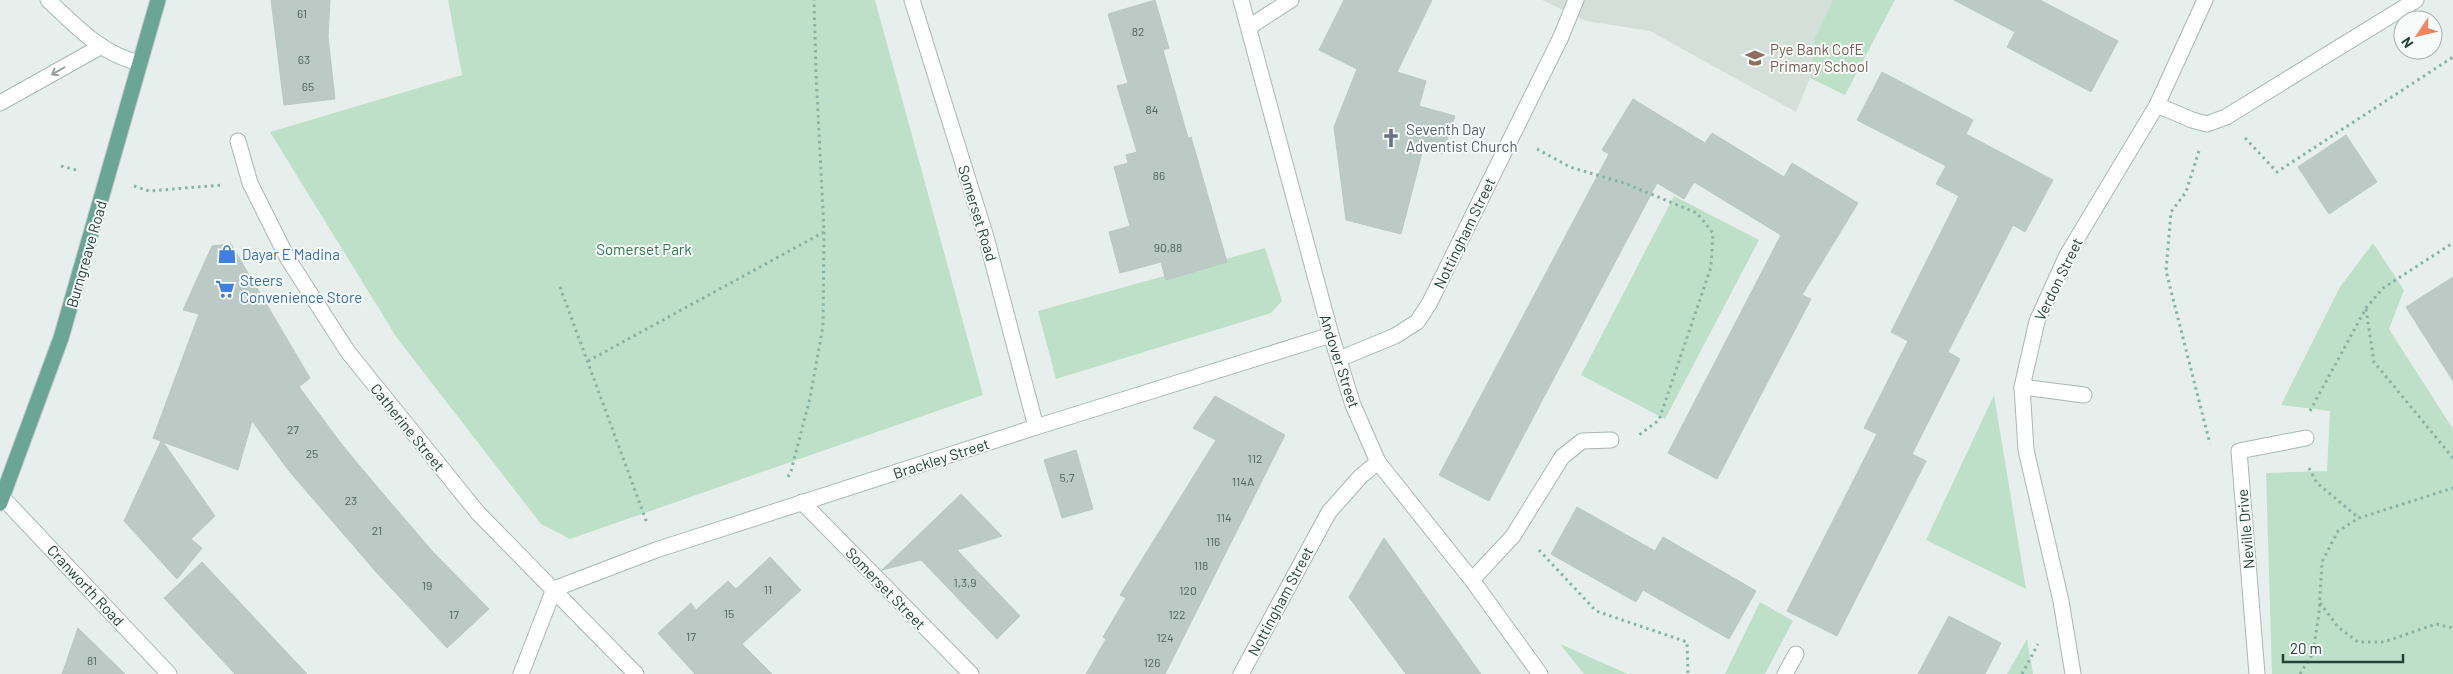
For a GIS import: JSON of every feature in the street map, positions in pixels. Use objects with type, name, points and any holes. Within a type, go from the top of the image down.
[{"type":"main road","name":"Burngreave Road","points":[[1,500],[62,338],[158,0]]},
{"type":"street","points":[[48,0],[100,47],[123,59],[140,63]]},
{"type":"street","name":"Somerset Road","points":[[912,0],[986,238],[1036,427]]},
{"type":"street","name":"Andover Street","points":[[1241,0],[1331,335],[1353,405],[1378,462],[1472,580],[1540,674]]},
{"type":"street","points":[[1249,27],[1291,0]]},
{"type":"street","name":"Nottingham Street","points":[[1339,359],[1395,336],[1417,322],[1429,304],[1560,39],[1576,0]]},
{"type":"street","name":"Verdon Street","points":[[2073,674],[2061,601],[2026,450],[2022,387],[2037,321],[2067,256],[2157,105],[2205,0]]},
{"type":"street","points":[[2157,105],[2192,120],[2207,124],[2226,117],[2416,0]]},
{"type":"street","points":[[0,103],[100,47]]},
{"type":"street","name":"Catherine Street","points":[[238,141],[250,183],[288,259],[348,352],[478,514],[636,674]]},
{"type":"street","name":"Brackley Street","points":[[554,589],[656,550],[802,502],[1331,335]]},
{"type":"street","points":[[2022,387],[2084,395]]},
{"type":"street","points":[[2239,451],[2306,438]]},
{"type":"street","points":[[1472,580],[1518,528],[1562,456],[1582,441],[1612,440]]},
{"type":"street","name":"Neville Drive","points":[[2239,451],[2257,674]]},
{"type":"street","name":"Nottingham Street","points":[[1241,674],[1328,512],[1361,476],[1378,462]]},
{"type":"street","name":"Cranworth Road","points":[[1,500],[169,674]]},
{"type":"street","name":"Somerset Street","points":[[802,502],[970,674]]},
{"type":"street","points":[[521,674],[554,589]]},
{"type":"street","points":[[1785,674],[1796,654]]},
{"type":"path","points":[[766,514],[791,470],[810,398],[823,326],[824,232],[814,0]]},
{"type":"path","points":[[2226,117],[2277,172],[2453,57]]},
{"type":"path","points":[[2207,124],[2186,192],[2171,212],[2166,271],[2211,446],[2239,451]]},
{"type":"path","points":[[1512,136],[1570,167],[1624,183],[1697,213],[1713,233],[1711,267],[1659,420],[1639,436],[1612,440]]},
{"type":"path","points":[[61,166],[69,168]]},
{"type":"path","points":[[138,187],[148,191],[250,183]]},
{"type":"path","points":[[588,361],[824,232]]},
{"type":"path","points":[[2359,518],[2318,483],[2306,463],[2305,420],[2366,308],[2383,288],[2453,243]]},
{"type":"path","points":[[560,287],[656,550]]},
{"type":"path","points":[[2366,308],[2374,362],[2453,458]]},
{"type":"path","points":[[2300,674],[2313,653],[2320,603],[2322,562],[2338,531],[2359,518],[2453,488]]},
{"type":"path","points":[[1518,528],[1596,611],[1687,642],[1688,674]]},
{"type":"path","points":[[2320,603],[2338,628],[2358,642],[2384,642],[2436,624],[2453,628]]},
{"type":"shaded area","name":"Pye Bank CofE Primary School","points":[[1542,0],[1833,0],[1815,37],[1810,78],[1796,112],[1650,31],[1586,21]]},
{"type":"green space","name":"Somerset Park","points":[[448,0],[875,0],[983,395],[570,539],[541,524],[397,338],[270,132],[462,75]]},
{"type":"green space","points":[[1833,0],[1895,0],[1845,95],[1810,78],[1815,37]]},
{"type":"green space","points":[[1674,196],[1759,240],[1665,419],[1581,375]]},
{"type":"green space","points":[[2373,243],[2404,290],[2389,329],[2453,429],[2453,674],[2272,674],[2266,473],[2327,471],[2330,411],[2281,405],[2340,287]]},
{"type":"green space","points":[[1265,248],[1282,301],[1271,313],[1056,379],[1038,311]]},
{"type":"green space","points":[[1994,395],[2026,589],[1926,540]]},
{"type":"green space","points":[[1760,602],[1793,621],[1765,674],[1725,674]]},
{"type":"green space","points":[[2027,639],[2033,674],[2007,674]]},
{"type":"green space","points":[[1560,644],[1628,674],[1584,674]]},
{"type":"building","points":[[271,0],[330,0],[328,37],[335,99],[284,105]]},
{"type":"building","points":[[1155,0],[1169,48],[1163,50],[1188,138],[1191,137],[1227,262],[1166,280],[1161,262],[1120,273],[1109,232],[1130,226],[1114,167],[1128,163],[1126,155],[1137,152],[1117,86],[1128,83],[1108,14]]},
{"type":"building","name":"Seventh Day Adventist Church","points":[[1344,0],[1432,0],[1397,72],[1426,81],[1419,106],[1455,116],[1442,154],[1423,149],[1401,234],[1346,220],[1334,127],[1357,69],[1319,50]]},
{"type":"building","points":[[1954,0],[2040,0],[2118,41],[2091,92],[2007,47],[2015,32]]},
{"type":"building","points":[[1882,72],[1973,120],[1966,134],[2053,180],[2025,232],[2013,225],[1948,352],[1960,359],[1912,454],[1926,461],[1837,636],[1787,611],[1877,434],[1864,428],[1908,341],[1891,332],[1959,196],[1936,184],[1946,166],[1857,120]]},
{"type":"building","points":[[1633,99],[1705,143],[1712,133],[1784,177],[1792,163],[1858,203],[1802,295],[1811,299],[1717,479],[1668,453],[1781,235],[1694,182],[1684,199],[1657,183],[1489,501],[1439,475],[1609,154],[1602,150]]},
{"type":"building","points":[[2346,135],[2377,182],[2329,214],[2298,167]]},
{"type":"building","points":[[231,244],[310,378],[299,387],[343,446],[385,496],[433,552],[489,609],[447,648],[377,573],[289,471],[252,421],[238,470],[163,442],[215,516],[191,539],[202,548],[177,579],[124,521],[161,441],[153,438],[199,314],[183,310],[212,246]]},
{"type":"building","points":[[2453,277],[2453,381],[2406,307]]},
{"type":"building","points":[[1215,396],[1285,435],[1165,674],[1086,674],[1106,639],[1103,637],[1126,598],[1120,595],[1216,440],[1193,428]]},
{"type":"building","points":[[1076,450],[1093,509],[1062,518],[1044,460]]},
{"type":"building","points":[[961,494],[1002,536],[957,550],[1020,616],[997,639],[921,560],[882,570]]},
{"type":"building","points":[[1577,507],[1655,551],[1663,537],[1756,591],[1729,639],[1643,590],[1636,602],[1551,554]]},
{"type":"building","points":[[1384,538],[1481,674],[1406,674],[1349,597]]},
{"type":"building","points":[[770,557],[801,590],[742,644],[772,674],[695,674],[658,633],[691,603],[696,610],[728,581],[736,589]]},
{"type":"building","points":[[202,562],[307,674],[235,674],[164,598]]},
{"type":"building","points":[[1949,616],[2001,643],[1985,674],[1918,674]]},
{"type":"building","points":[[78,628],[125,674],[62,674]]},
{"type":"place","name":"Pye Bank CofE Primary School","points":[[1755,58]]},
{"type":"place","name":"Seventh Day Adventist Church","points":[[1391,138]]},
{"type":"place","name":"Dayar E Madina","points":[[227,254]]},
{"type":"place","name":"Steers Convenience Store","points":[[225,289]]}]
